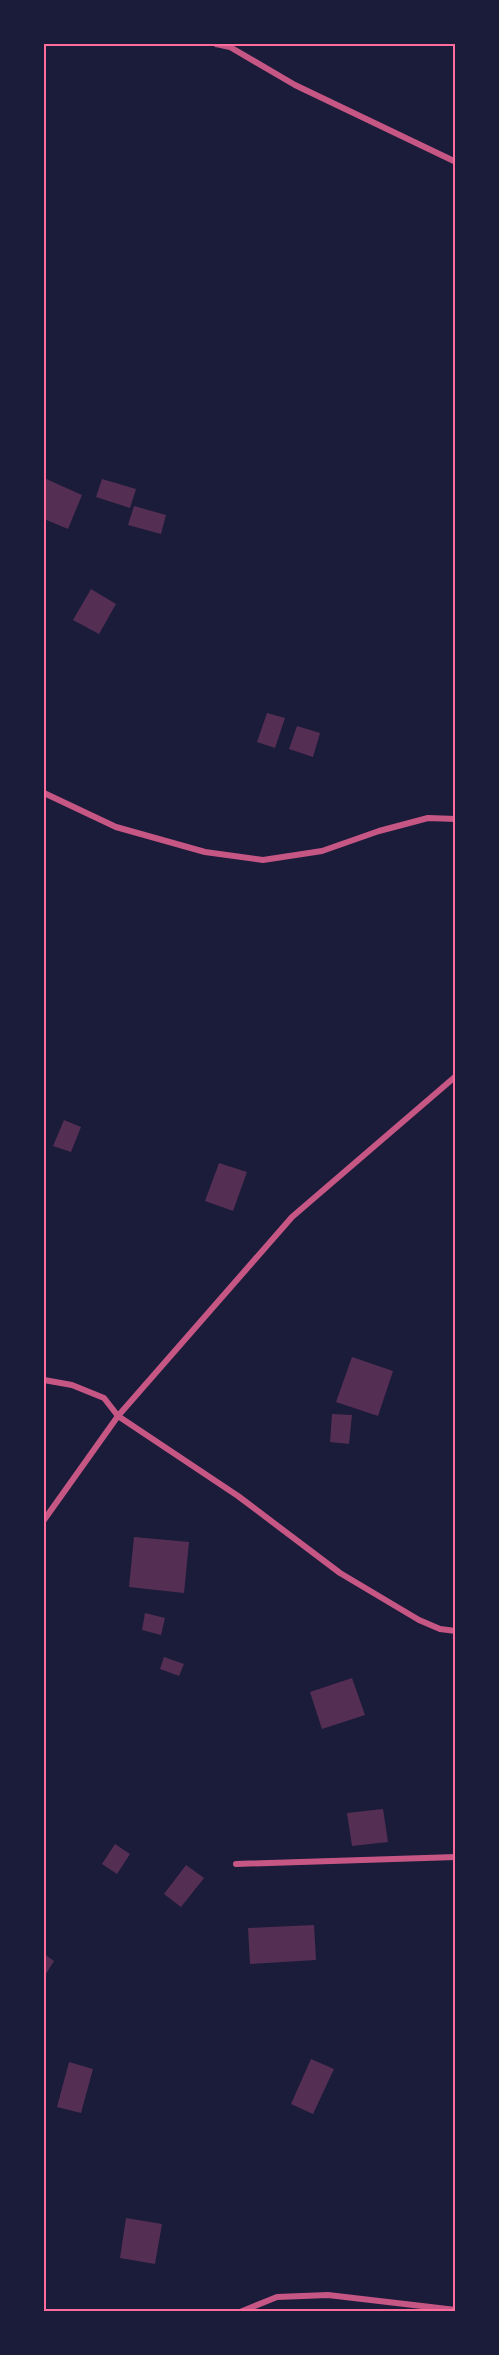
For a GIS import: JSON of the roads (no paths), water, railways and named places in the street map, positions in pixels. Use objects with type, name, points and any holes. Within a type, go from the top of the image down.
[{"type":"street","points":[[216,44],[230,47],[295,85],[456,162]]},
{"type":"street","points":[[44,793],[116,827],[205,852],[263,860],[322,851],[379,831],[428,818],[456,819]]},
{"type":"street","points":[[44,1520],[118,1416],[292,1218],[456,1076]]},
{"type":"street","points":[[44,1380],[72,1385],[104,1398],[118,1416],[238,1496],[340,1573],[419,1620],[440,1629],[456,1631]]},
{"type":"street","points":[[236,1864],[456,1857]]},
{"type":"street","points":[[240,2312],[277,2296],[328,2295],[456,2310]]}]
